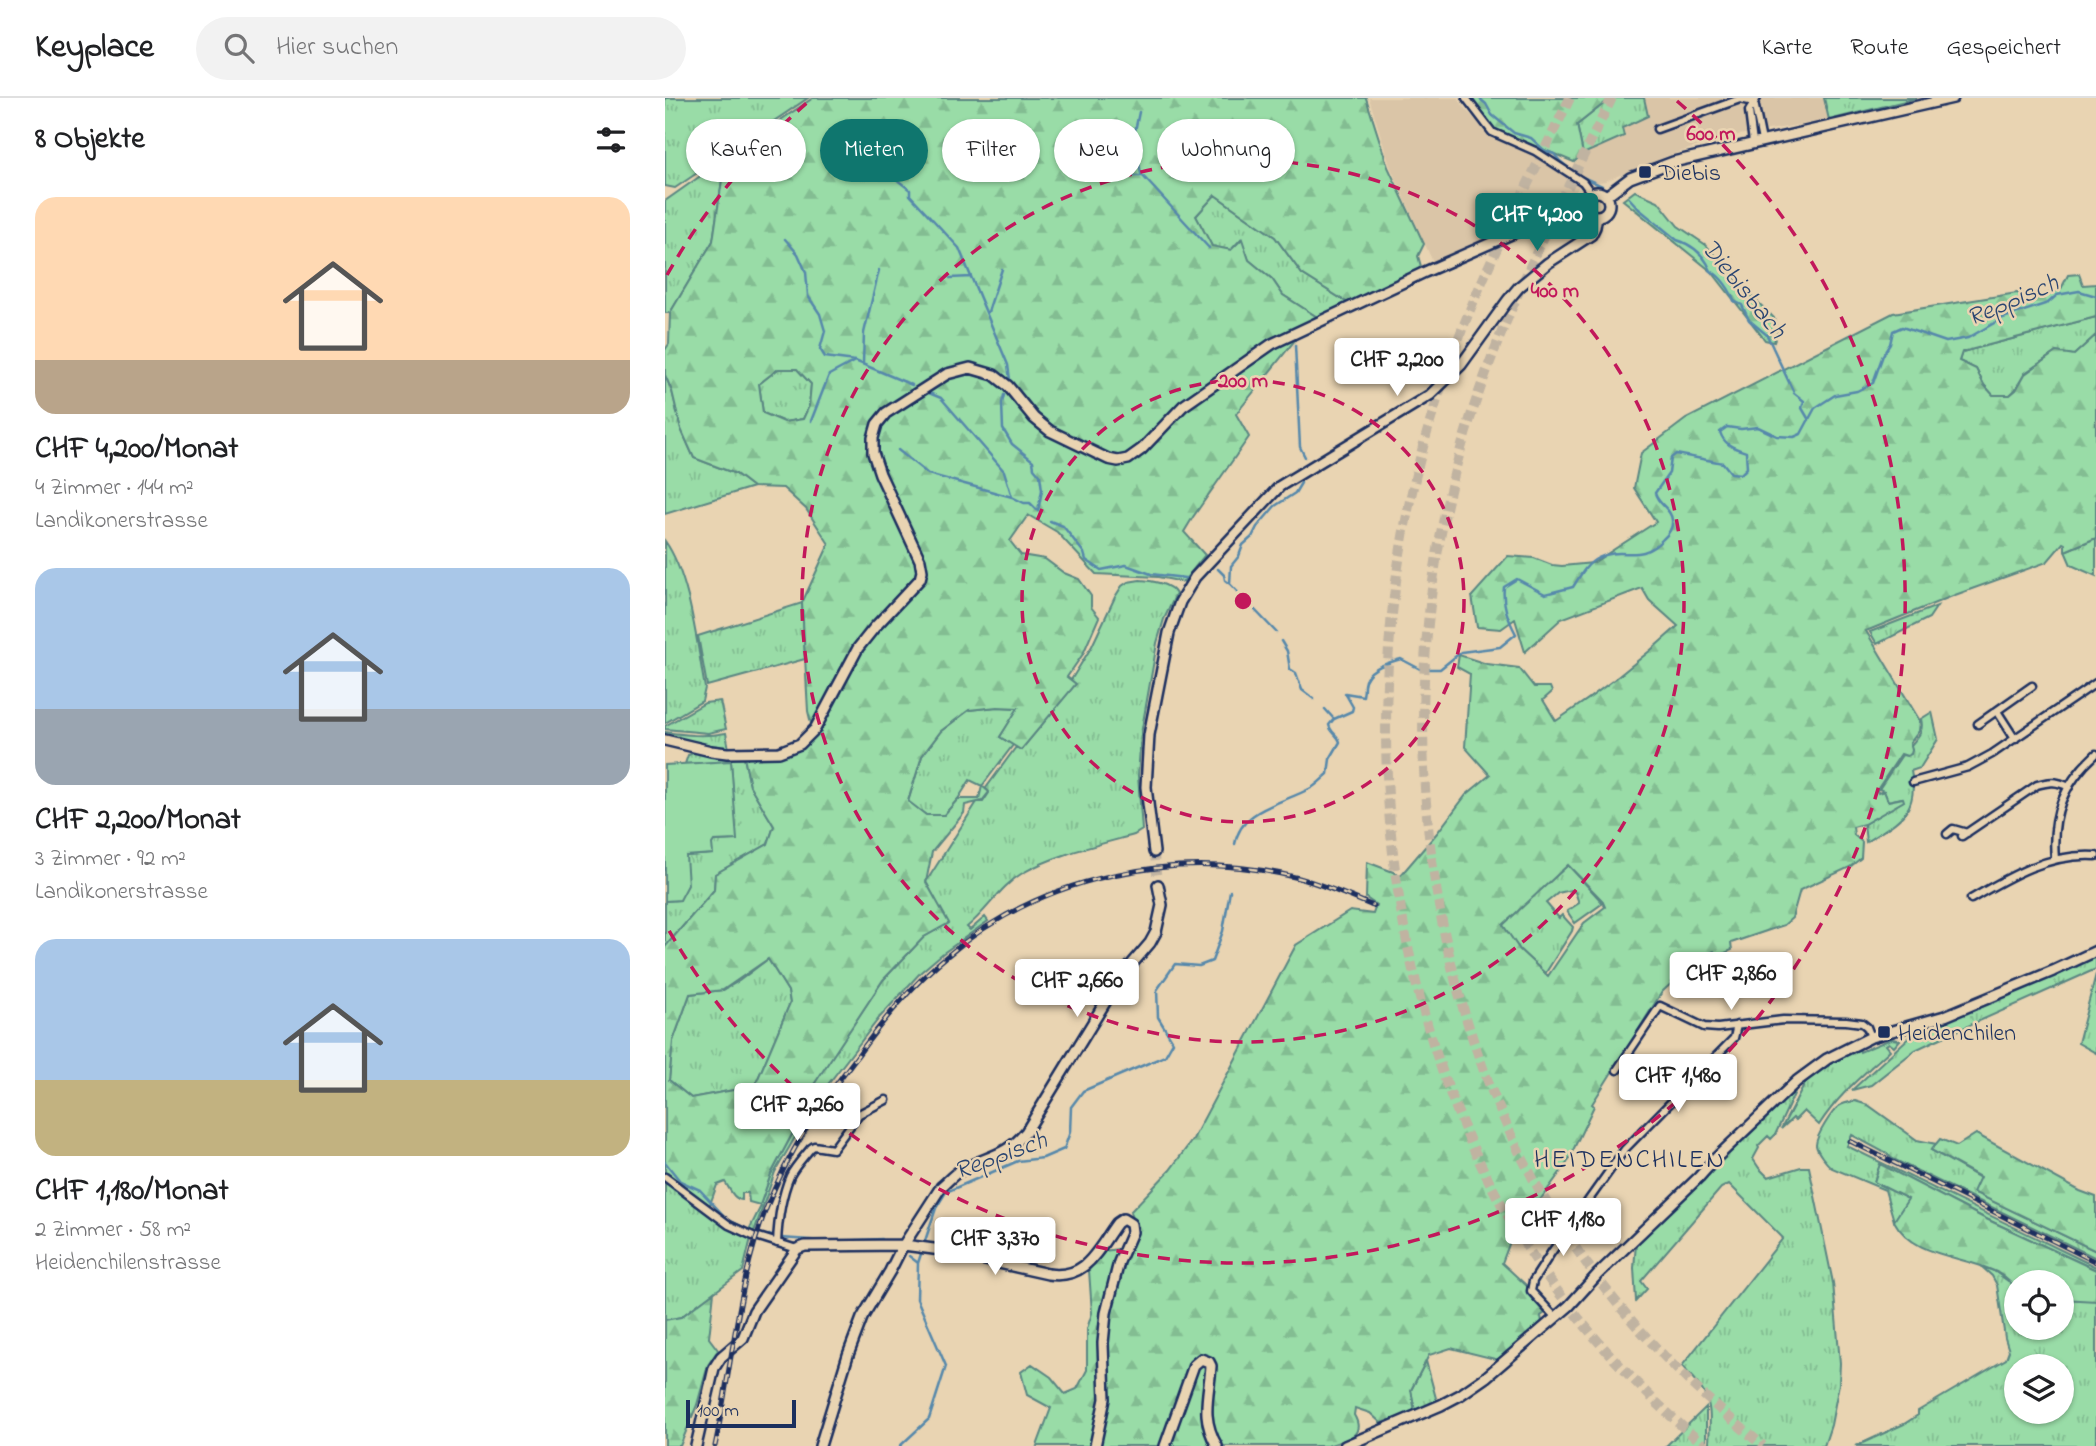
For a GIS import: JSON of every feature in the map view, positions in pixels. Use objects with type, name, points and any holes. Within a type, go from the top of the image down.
[{"type":"street","points":[[1466,98],[1492,132],[1535,151],[1583,182],[1591,193]]},
{"type":"street","points":[[1606,197],[1630,178],[1683,159],[1953,98]]},
{"type":"street","points":[[1657,129],[1740,99],[1756,100]]},
{"type":"street","points":[[1756,100],[1757,142]]},
{"type":"street","points":[[1756,100],[1749,111],[1757,142]]},
{"type":"street","points":[[1601,192],[1606,197],[1608,208],[1603,214],[1597,216],[1588,212],[1585,200],[1591,193],[1601,192]]},
{"type":"street","points":[[665,740],[711,751],[779,752],[800,744],[815,729],[858,648],[920,579],[922,571],[920,560],[873,453],[877,424],[898,404],[953,372],[970,368],[983,370],[1002,380],[1034,418],[1050,431],[1108,459],[1128,459],[1136,455],[1183,406],[1272,344],[1557,214],[1585,206]]},
{"type":"street","points":[[1154,852],[1147,807],[1146,767],[1149,735],[1161,664],[1171,625],[1180,602],[1195,577],[1291,477],[1430,395],[1461,365],[1508,300],[1520,288],[1548,263],[1591,234],[1597,216]]},
{"type":"street","points":[[1913,782],[1968,767],[1992,754],[2096,683]]},
{"type":"street","points":[[1977,724],[2032,686]]},
{"type":"street","points":[[1997,711],[2015,738]]},
{"type":"street","points":[[2055,859],[2055,820],[2069,786],[2096,754]]},
{"type":"street","points":[[1947,834],[1953,830],[1964,834],[2037,785],[2049,781],[2069,786]]},
{"type":"street","points":[[1971,899],[2020,871],[2055,859],[2096,856]]},
{"type":"street","points":[[820,1446],[854,1339],[869,1305],[904,1245],[941,1187],[950,1178],[960,1170],[1008,1150],[1026,1132],[1123,974],[1150,943],[1159,922],[1162,905],[1158,885]]},
{"type":"street","points":[[1345,1446],[1460,1395],[1486,1377],[1556,1318],[1797,1081],[1833,1055],[1871,1037],[1945,1016],[2096,951]]},
{"type":"street","points":[[1617,1070],[1661,1006],[1691,1023],[1704,1027],[1783,1020],[1846,1021],[1862,1023],[1871,1037]]},
{"type":"street","points":[[1556,1318],[1531,1291],[1531,1285],[1625,1149],[1734,1038],[1737,1025]]},
{"type":"street","points":[[777,1243],[778,1222],[791,1174],[814,1146],[833,1149],[859,1114],[886,1100]]},
{"type":"street","points":[[665,1177],[729,1225],[756,1237],[797,1249]]},
{"type":"street","points":[[696,1446],[714,1368],[721,1357],[743,1338],[754,1311],[797,1249],[805,1246],[917,1246],[1048,1274],[1064,1275],[1074,1273],[1085,1266],[1118,1221],[1123,1219],[1130,1223],[1132,1232],[1119,1262],[1106,1313],[1103,1343],[1106,1392],[1095,1446]]},
{"type":"street","points":[[1165,1446],[1194,1364],[1201,1359],[1209,1362],[1211,1366],[1206,1405],[1209,1428],[1217,1446]]},
{"type":"shaded area","points":[[1369,98],[1458,98],[1491,135],[1571,169],[1583,154],[1624,136],[1622,128],[1648,116],[1644,98],[1824,98],[1829,120],[1726,137],[1605,181],[1580,185],[1571,198],[1433,262],[1390,166]]},
{"type":"green space","points":[[665,98],[808,98],[777,119],[686,119],[686,181],[675,188],[665,186]]},
{"type":"green space","points":[[813,98],[1366,98],[1388,167],[1424,244],[1418,256],[1422,270],[1348,303],[1302,274],[1275,237],[1215,195],[1196,216],[1212,246],[1231,250],[1242,239],[1249,260],[1272,279],[1283,295],[1317,317],[1291,331],[1295,340],[1236,414],[1249,437],[1184,532],[1205,555],[1183,582],[1158,577],[1096,574],[1057,532],[1028,515],[1010,541],[1021,555],[1045,559],[1064,573],[1079,579],[1091,596],[1091,607],[1099,617],[1083,654],[1067,677],[1076,684],[1021,750],[1000,737],[1018,708],[997,707],[969,710],[941,731],[922,756],[908,801],[926,815],[944,815],[958,799],[979,799],[982,786],[989,792],[982,801],[965,805],[964,813],[932,852],[926,882],[949,923],[924,937],[883,980],[811,1089],[814,1093],[771,1174],[760,1205],[749,1202],[748,1193],[742,1193],[742,1200],[736,1198],[725,1182],[717,1185],[709,1207],[665,1173],[665,947],[714,890],[715,874],[768,844],[774,826],[750,786],[744,757],[781,755],[797,749],[814,736],[808,711],[802,603],[829,544],[806,509],[783,488],[753,487],[736,474],[694,458],[681,429],[672,391],[665,375],[670,313],[713,241],[722,182],[806,182],[806,119],[782,119]],"holes":[[[778,369],[797,369],[811,384],[809,406],[803,419],[784,422],[763,413],[759,384]],[[768,959],[788,991],[790,1003],[754,1088],[691,1098],[669,1080],[673,1041],[690,994],[723,990]]]},
{"type":"green space","points":[[1469,98],[1611,98],[1577,125],[1583,154],[1574,162],[1489,127]]},
{"type":"green space","points":[[1611,98],[1644,98],[1648,116],[1622,128],[1624,136],[1583,154],[1577,125]]},
{"type":"green space","points":[[1824,98],[1917,98],[1829,120]]},
{"type":"green space","points":[[692,182],[722,182],[713,241],[670,313],[665,313],[665,201]]},
{"type":"green space","points":[[1635,191],[1658,201],[1678,226],[1706,245],[1738,283],[1774,318],[1777,333],[1774,342],[1765,340],[1712,272],[1623,200]]},
{"type":"green space","points":[[1215,195],[1275,237],[1302,274],[1348,303],[1317,317],[1283,295],[1272,279],[1249,260],[1241,239],[1231,250],[1212,247],[1196,216]]},
{"type":"green space","points":[[2079,274],[2083,285],[2096,284],[2096,317],[1962,352],[1959,361],[1976,369],[1993,395],[2010,395],[2025,374],[2056,352],[2074,355],[2096,335],[2096,538],[2065,551],[2063,543],[2047,562],[1866,631],[1920,721],[1919,731],[1910,743],[1911,754],[1901,754],[1877,790],[1878,793],[1884,791],[1888,801],[1903,798],[1904,801],[1864,824],[1853,827],[1854,835],[1862,842],[1861,858],[1850,867],[1800,890],[1792,918],[1784,925],[1731,943],[1732,950],[1718,956],[1714,951],[1684,963],[1686,970],[1662,992],[1592,1104],[1594,1106],[1567,1163],[1521,1226],[1517,1223],[1502,1263],[1527,1286],[1530,1296],[1545,1313],[1541,1316],[1542,1322],[1499,1360],[1451,1348],[1429,1355],[1411,1390],[1415,1412],[1381,1423],[1370,1413],[1355,1408],[1358,1428],[1356,1433],[1327,1446],[1037,1446],[1051,1408],[1027,1395],[1021,1372],[1032,1364],[1051,1377],[1065,1394],[1077,1389],[1087,1370],[1087,1329],[1092,1313],[1089,1270],[1104,1251],[1125,1248],[1133,1222],[1130,1212],[1170,1170],[1193,1139],[1296,945],[1350,911],[1373,914],[1376,905],[1366,898],[1367,862],[1401,875],[1466,795],[1490,775],[1465,747],[1470,674],[1457,667],[1459,655],[1487,664],[1519,668],[1534,687],[1550,687],[1552,692],[1543,700],[1556,721],[1619,676],[1678,626],[1649,600],[1642,588],[1561,619],[1525,652],[1515,619],[1501,629],[1477,627],[1472,596],[1508,556],[1534,558],[1562,566],[1593,563],[1656,522],[1634,488],[1641,453],[1686,419],[1893,313],[2017,293],[2039,297],[2061,289],[2068,275]],"holes":[[[1568,865],[1602,900],[1605,907],[1584,923],[1548,976],[1520,950],[1503,925]]]},
{"type":"green space","points":[[2096,317],[2096,335],[2074,355],[2056,352],[2025,373],[2010,395],[1993,395],[1976,369],[1959,361],[1962,352]]},
{"type":"green space","points":[[778,369],[797,369],[811,384],[809,406],[803,419],[784,422],[763,413],[759,384]]},
{"type":"green space","points":[[665,375],[672,391],[681,429],[694,458],[736,474],[753,487],[665,514]]},
{"type":"green space","points":[[2096,538],[2096,576],[2071,565],[2065,551]]},
{"type":"green space","points":[[665,541],[674,556],[687,592],[705,688],[702,701],[665,723]]},
{"type":"green space","points":[[1140,580],[1165,585],[1176,594],[1164,619],[1157,643],[1141,734],[1138,776],[1142,830],[1134,835],[1061,856],[1021,874],[967,927],[970,930],[985,917],[988,921],[921,972],[880,1017],[819,1096],[775,1172],[754,1232],[749,1230],[761,1206],[771,1174],[814,1093],[810,1089],[883,980],[924,937],[948,923],[926,882],[977,802],[983,802],[989,793],[986,788],[1016,747],[1021,750],[1075,684],[1071,680],[1092,646],[1122,586]]},
{"type":"green space","points":[[802,603],[805,659],[707,686],[698,636]]},
{"type":"green space","points":[[1937,606],[1929,618],[1877,644],[1870,632]]},
{"type":"green space","points":[[720,701],[726,729],[708,733],[665,729],[665,726],[705,703]]},
{"type":"green space","points":[[1019,708],[1000,737],[1013,745],[982,786],[970,780],[944,815],[926,815],[908,802],[922,756],[941,731],[969,710]]},
{"type":"green space","points":[[1932,712],[1938,739],[1920,768],[1911,771],[1913,786],[1909,807],[1896,822],[1866,842],[1864,824],[1903,801],[1902,798],[1888,801],[1884,791],[1879,789],[1902,755],[1907,756],[1912,750],[1911,745],[1921,730],[1921,719]]},
{"type":"green space","points":[[665,732],[695,735],[726,733],[729,749],[685,742],[665,736]]},
{"type":"green space","points":[[696,752],[744,757],[750,786],[774,826],[768,844],[715,874],[714,890],[665,947],[665,901],[680,900],[686,856],[712,854],[714,841],[736,840],[731,761],[685,764],[688,755]]},
{"type":"green space","points":[[731,761],[737,840],[714,841],[713,854],[686,856],[688,885],[680,900],[665,901],[665,765]]},
{"type":"green space","points":[[1568,865],[1603,903],[1575,923],[1567,911],[1579,903],[1575,892],[1571,890],[1558,893],[1546,903],[1559,918],[1562,915],[1573,927],[1545,974],[1520,950],[1502,925]]},
{"type":"green space","points":[[2096,957],[2096,969],[1915,1050],[1871,1085],[1852,1090],[1915,1032]]},
{"type":"green space","points":[[768,959],[788,991],[790,1003],[754,1088],[691,1098],[669,1080],[673,1041],[690,994],[723,990]]},
{"type":"green space","points":[[2096,974],[2096,1053],[2078,1043]]},
{"type":"green space","points":[[1891,1039],[1900,1040],[1894,1047],[1889,1043],[1886,1045],[1890,1050],[1843,1094],[1819,1125],[1804,1111],[1781,1129],[1808,1078],[1826,1064],[1855,1048],[1859,1048],[1860,1052]]},
{"type":"green space","points":[[1794,1090],[1775,1135],[1771,1139],[1768,1136],[1758,1146],[1753,1159],[1768,1177],[1809,1167],[1833,1283],[1840,1363],[1839,1384],[1824,1446],[1666,1446],[1706,1407],[1706,1443],[1709,1444],[1710,1418],[1707,1401],[1699,1386],[1682,1366],[1783,1238],[1729,1184],[1721,1188],[1641,1281],[1647,1289],[1636,1301],[1636,1244]]},
{"type":"green space","points":[[1855,1101],[1868,1105],[1917,1140],[1936,1144],[1931,1150],[1980,1178],[1974,1192],[2096,1251],[2096,1258],[1891,1158],[1852,1135],[1847,1146],[2096,1267],[2096,1270],[1984,1218],[1880,1165],[1874,1182],[1909,1199],[1894,1221],[1885,1190],[1832,1168],[1816,1145],[1832,1113],[1841,1105]]},
{"type":"green space","points":[[1976,1134],[2080,1191],[2096,1197],[2096,1251],[1973,1192],[1980,1177],[1931,1150],[1940,1139],[1957,1146]]},
{"type":"green space","points":[[1880,1164],[1984,1218],[2096,1270],[2096,1301],[2074,1300],[2074,1270],[2004,1270],[2004,1277],[1913,1242],[1902,1233],[1894,1221],[1908,1199],[1874,1182]]},
{"type":"green space","points":[[665,1180],[731,1230],[751,1238],[743,1271],[681,1317],[665,1320]]},
{"type":"green space","points":[[1982,1267],[2004,1278],[2004,1331],[1997,1285]]},
{"type":"green space","points":[[2096,1276],[2096,1446],[1856,1446],[1904,1424],[1918,1415],[1918,1411],[2004,1360],[2004,1424],[2074,1424],[2074,1354],[2008,1354],[2006,1340],[2074,1340],[2074,1277]]},
{"type":"green space","points":[[714,1292],[709,1338],[718,1350],[708,1365],[697,1405],[680,1446],[665,1446],[665,1320],[681,1317]]},
{"type":"green space","points":[[1426,1361],[1437,1402],[1415,1412],[1411,1390]]},
{"type":"waterway","name":"Diebisbach","points":[[1479,98],[1492,115],[1514,133],[1531,138],[1576,174],[1602,186]]},
{"type":"waterway","points":[[1139,112],[1134,136],[1141,174],[1209,248]]},
{"type":"waterway","points":[[900,182],[910,190],[910,195],[959,248],[1008,365],[1010,380]]},
{"type":"waterway","name":"Diebisbach","points":[[1629,198],[1677,240],[1698,252],[1711,271],[1725,284],[1734,301],[1742,305],[1749,320],[1767,335],[1794,393],[1804,401],[1802,408],[1809,420]]},
{"type":"waterway","points":[[785,239],[798,254],[806,272],[808,296],[820,314],[825,331],[820,349],[825,357],[855,361]]},
{"type":"waterway","points":[[988,312],[1002,269]]},
{"type":"waterway","points":[[863,363],[864,333],[879,270]]},
{"type":"waterway","points":[[950,278],[971,277]]},
{"type":"waterway","name":"Reppisch","points":[[1235,844],[1245,822],[1254,815],[1311,788],[1328,774],[1330,759],[1340,742],[1329,725],[1334,719],[1352,711],[1353,707],[1345,693],[1363,696],[1366,679],[1373,670],[1401,659],[1420,669],[1440,669],[1461,652],[1500,647],[1516,634],[1506,611],[1504,587],[1517,579],[1545,594],[1573,587],[1587,567],[1598,558],[1615,553],[1638,553],[1654,547],[1672,526],[1669,512],[1655,493],[1669,473],[1671,458],[1676,454],[1723,463],[1731,473],[1741,474],[1747,468],[1746,452],[1727,443],[1720,432],[1727,427],[1758,427],[1777,436],[1794,437],[1801,434],[1815,408],[1835,395],[1857,391],[1873,383],[1893,331],[1902,327],[1946,342],[1968,338],[2003,318],[2048,303],[2057,295],[2079,291],[2096,296]]},
{"type":"waterway","points":[[1295,345],[1300,447],[1305,457]]},
{"type":"waterway","points":[[811,421],[829,375],[855,361],[912,385]]},
{"type":"waterway","points":[[929,393],[941,398],[1004,471],[1012,497],[1030,503],[1038,511]]},
{"type":"waterway","points":[[1004,395],[1003,429],[1012,444],[1033,461],[1034,468],[1040,475],[1042,490],[1038,511]]},
{"type":"waterway","points":[[898,450],[928,474],[1012,497]]},
{"type":"waterway","points":[[1276,632],[1230,584],[1231,566],[1257,527],[1275,506],[1295,493],[1301,483]]},
{"type":"waterway","points":[[1050,521],[1063,526],[1084,553],[1086,560],[1101,570],[1126,565],[1151,574],[1185,578]]},
{"type":"waterway","points":[[1218,569],[1230,584]]},
{"type":"waterway","points":[[1281,641],[1287,651],[1290,669],[1296,673],[1302,690],[1314,699]]},
{"type":"waterway","points":[[1325,709],[1334,719]]},
{"type":"waterway","name":"Reppisch","points":[[924,1244],[936,1208],[946,1192],[1018,1161],[1043,1158],[1064,1149],[1070,1132],[1071,1107],[1083,1091],[1165,1056],[1173,1042],[1158,1017],[1157,990],[1175,964],[1199,966],[1212,961],[1223,931],[1230,891]]},
{"type":"waterway","points":[[665,1162],[680,1181],[700,1190],[728,1220],[745,1228]]},
{"type":"waterway","points":[[769,1235],[774,1237]]},
{"type":"waterway","points":[[781,1238],[825,1241]]},
{"type":"waterway","points":[[837,1241],[882,1239]]},
{"type":"waterway","name":"Reppisch","points":[[900,1446],[929,1419],[946,1366],[917,1299],[918,1263],[922,1251]]},
{"type":"waterway","points":[[909,1256],[918,1263]]},
{"type":"tunnel","points":[[1570,98],[1497,248],[1464,325],[1436,403],[1411,497],[1394,595],[1387,695],[1388,795],[1399,895],[1419,993],[1448,1087],[1487,1177],[1530,1252],[1582,1322],[1641,1387],[1705,1446]]},
{"type":"tunnel","points":[[1612,98],[1535,256],[1500,336],[1470,419],[1443,524],[1427,633],[1423,744],[1431,856],[1452,965],[1484,1071],[1529,1171],[1587,1264],[1628,1316],[1695,1387],[1763,1446]]},
{"type":"tunnel","points":[[1154,852],[1158,885]]},
{"type":"railway","points":[[715,1446],[748,1267],[766,1209],[784,1168],[818,1110],[878,1028],[899,1003],[946,957],[984,929],[1025,906],[1068,888],[1113,875],[1159,868],[1206,866],[1253,869],[1299,878],[1373,906]]},
{"type":"railway","points":[[1850,1141],[2096,1262]]},
{"type":"place","name":"Diebis","points":[[1645,172]]},
{"type":"place","name":"Heidenchilen","points":[[1884,1032]]},
{"type":"district","name":"HEIDENCHILEN","points":[[1630,1158]]}]
